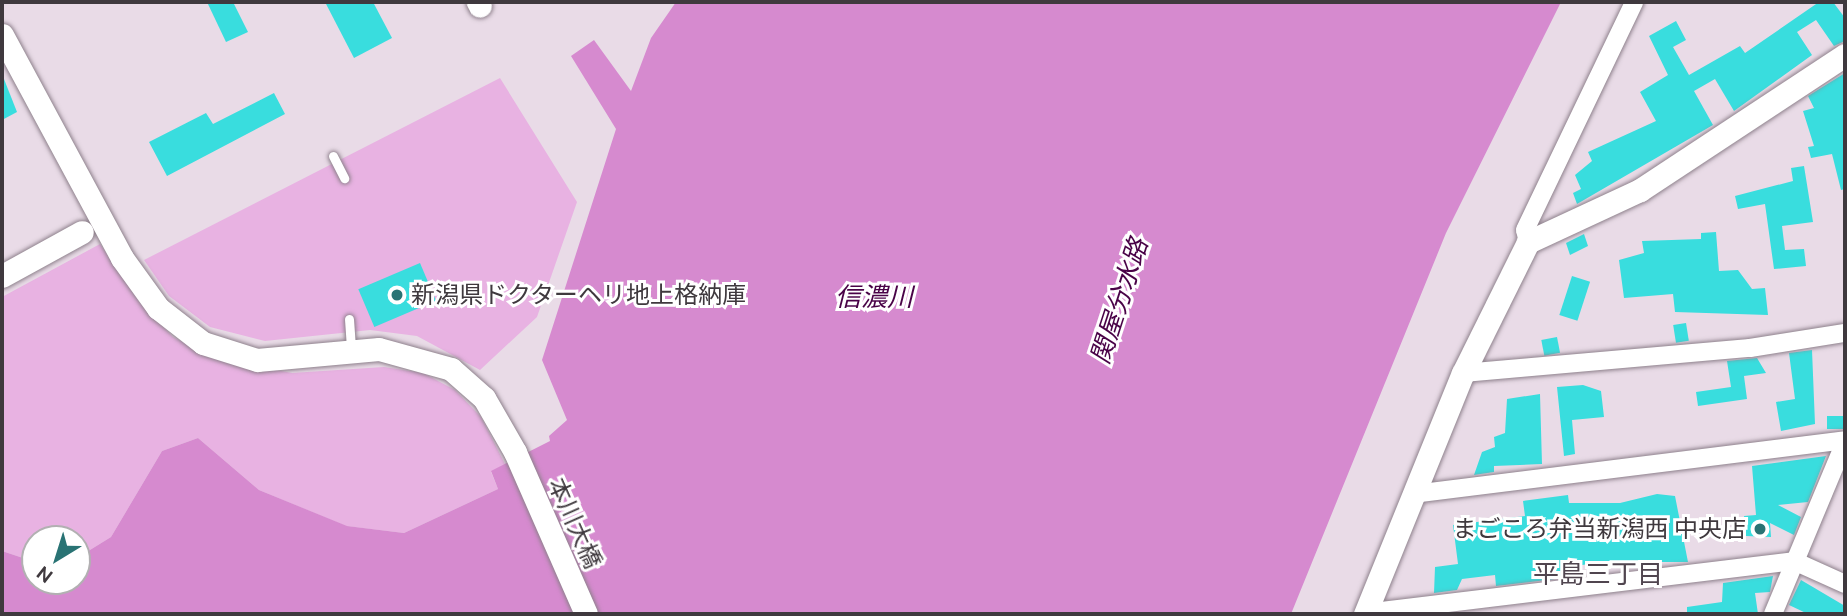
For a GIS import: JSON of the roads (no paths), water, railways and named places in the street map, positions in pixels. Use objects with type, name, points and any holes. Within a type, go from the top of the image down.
[{"type":"street","points":[[1528,242],[1525,230],[1634,2]]},
{"type":"street","name":"本川大橋","points":[[2,35],[122,258],[177,326],[203,343],[257,360],[398,351],[451,369],[484,398],[515,452],[586,614]]},
{"type":"street","points":[[1845,55],[1640,190],[1528,242],[1463,373],[1365,614],[1794,561],[1845,584]]},
{"type":"street","points":[[2,276],[82,232]]},
{"type":"street","points":[[1463,373],[1750,348],[1845,333]]},
{"type":"street","points":[[1413,494],[1845,441]]},
{"type":"street","points":[[1773,614],[1845,441]]},
{"type":"lane","points":[[333,156],[344,178]]},
{"type":"lane","points":[[349,319],[351,352]]},
{"type":"water","name":"信濃川","points":[[676,2],[1561,2],[1446,233],[1291,614],[2,614],[2,551],[21,557],[21,595],[91,595],[91,549],[111,537],[162,451],[198,438],[259,490],[347,526],[404,533],[498,489],[491,471],[550,441],[549,436],[567,420],[542,360],[616,129],[571,56],[594,40],[631,91],[651,38]]},
{"type":"place","name":"新潟県ドクターヘリ地上格納庫","points":[[397,295]]},
{"type":"place","name":"まごころ弁当新潟西 中央店","points":[[1760,529]]},
{"type":"district","name":"平島三丁目","points":[[1598,574]]},
{"type":"water label","name":"関屋分水路","points":[[1119,301]]}]
